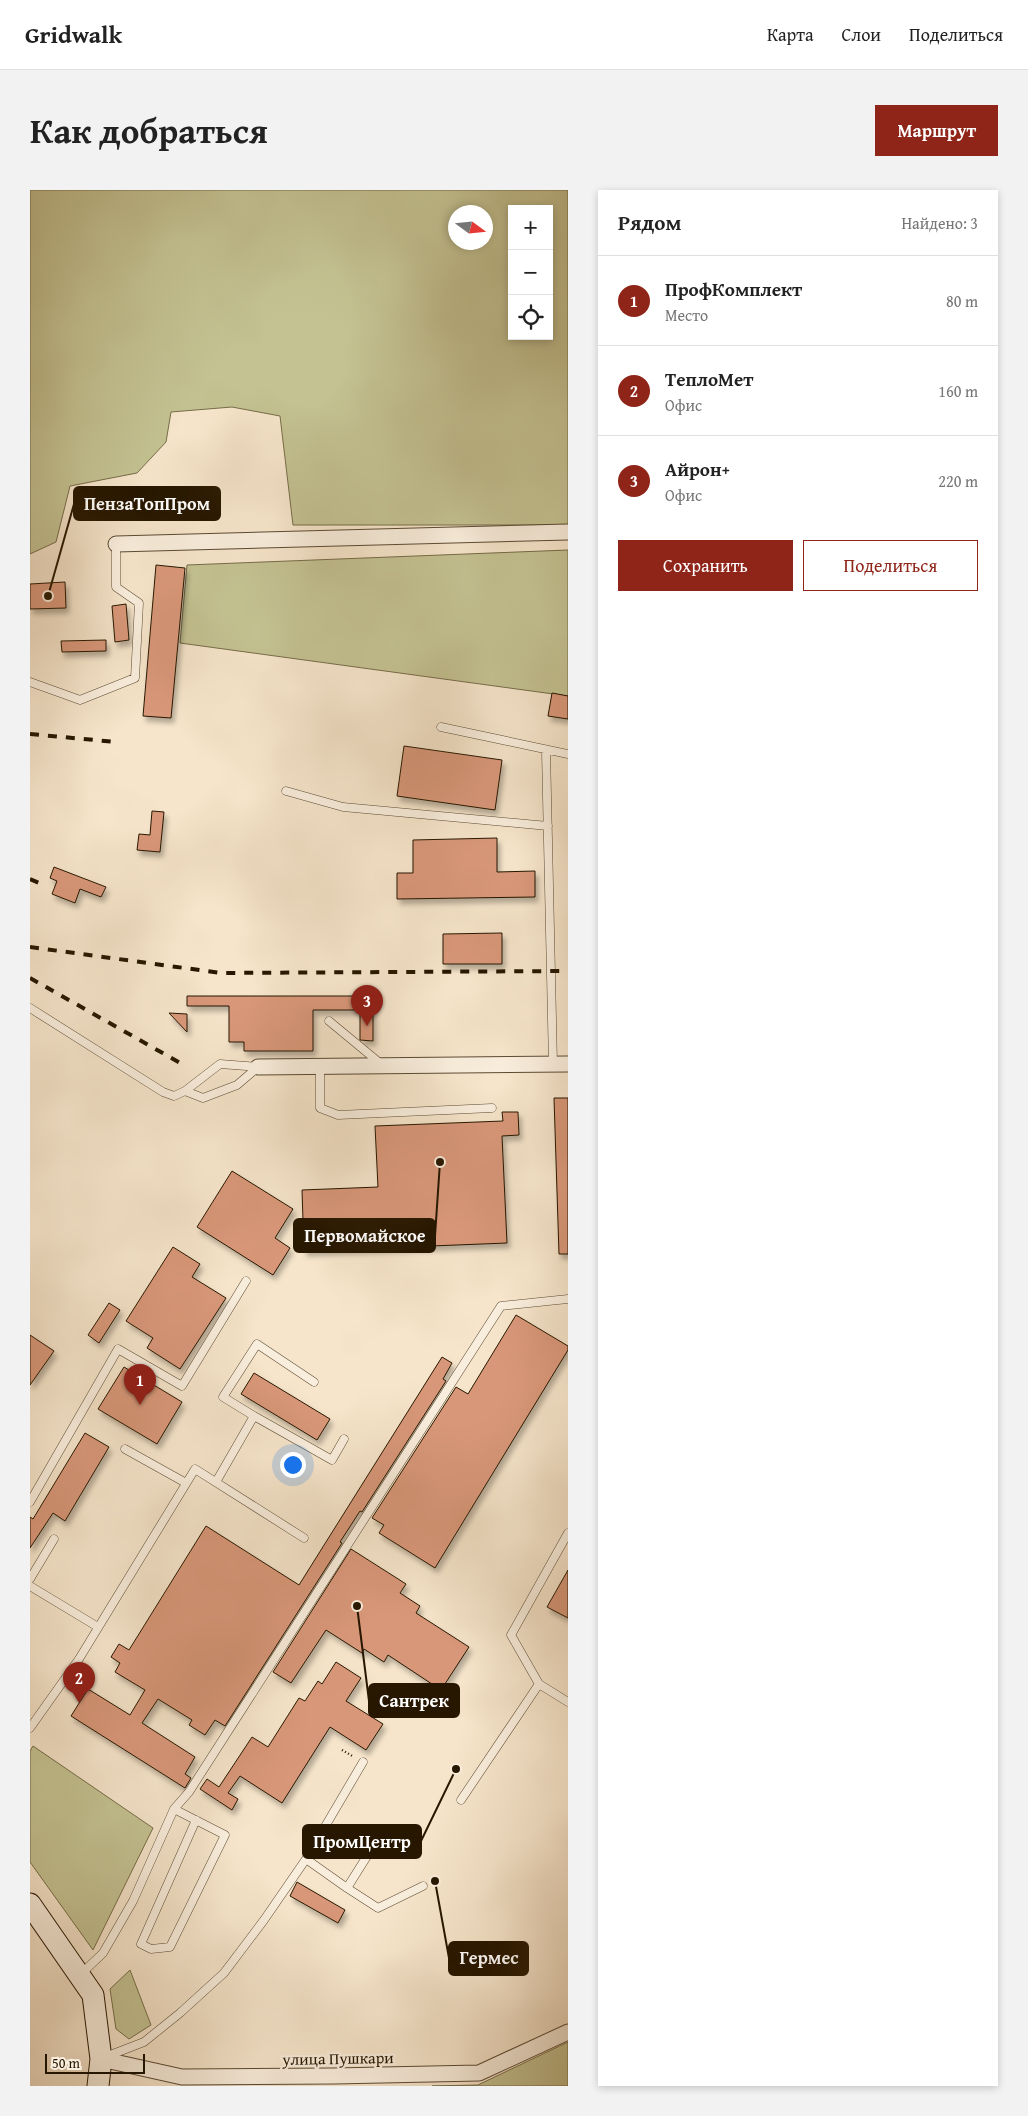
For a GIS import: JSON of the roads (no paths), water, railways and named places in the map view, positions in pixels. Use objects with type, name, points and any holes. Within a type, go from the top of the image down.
[{"type":"street","points":[[116,544],[568,532]]},
{"type":"street","points":[[258,1067],[561,1064]]},
{"type":"street","points":[[30,1904],[93,1995],[101,2059],[98,2086]]},
{"type":"street","name":"улица Пушкари","points":[[101,2059],[182,2077],[479,2073],[568,2032]]},
{"type":"lane","points":[[30,682],[80,700],[135,678],[139,602],[116,587],[116,544]]},
{"type":"lane","points":[[441,727],[546,751],[568,754]]},
{"type":"lane","points":[[546,751],[548,826],[561,1064]]},
{"type":"lane","points":[[286,791],[343,807],[548,826]]},
{"type":"lane","points":[[30,1008],[163,1092],[174,1096],[185,1091],[220,1064],[258,1067]]},
{"type":"lane","points":[[329,1021],[383,1066]]},
{"type":"lane","points":[[320,1066],[320,1108],[338,1115],[492,1108]]},
{"type":"lane","points":[[185,1091],[203,1098],[237,1085],[258,1067]]},
{"type":"lane","points":[[30,1502],[118,1349],[182,1386],[246,1281]]},
{"type":"lane","points":[[79,1976],[103,1953],[133,1901],[174,1809],[189,1792],[501,1306],[568,1299]]},
{"type":"lane","points":[[314,1382],[257,1344],[223,1397],[332,1460],[344,1439]]},
{"type":"lane","points":[[216,1482],[254,1416]]},
{"type":"lane","points":[[125,1450],[186,1483]]},
{"type":"lane","points":[[30,1728],[79,1659],[195,1469],[304,1538]]},
{"type":"lane","points":[[568,1533],[511,1635],[539,1684],[568,1702]]},
{"type":"lane","points":[[30,1579],[54,1540]]},
{"type":"lane","points":[[30,1586],[98,1627]]},
{"type":"lane","points":[[461,1800],[539,1684]]},
{"type":"lane","points":[[101,2059],[144,2042],[180,2013],[224,1973],[306,1860],[363,1762]]},
{"type":"lane","points":[[174,1809],[196,1820],[225,1835],[170,1947],[151,1949],[141,1944],[196,1820]]},
{"type":"lane","points":[[347,1888],[379,1837]]},
{"type":"lane","points":[[306,1860],[378,1908],[423,1886]]},
{"type":"railway","points":[[30,734],[116,742]]},
{"type":"railway","points":[[30,879],[39,883]]},
{"type":"railway","points":[[30,947],[221,973],[568,971]]},
{"type":"railway","points":[[30,978],[182,1064]]},
{"type":"place","name":"ПензаТопПром","points":[[48,596]]},
{"type":"place","name":"Айрон+","points":[[367,1026]]},
{"type":"place","name":"Первомайское","points":[[440,1162]]},
{"type":"place","name":"ПрофКомплект","points":[[140,1405]]},
{"type":"place","name":"Сантрек","points":[[357,1606]]},
{"type":"place","name":"ТеплоМет","points":[[79,1703]]},
{"type":"place","name":"ПромЦентр","points":[[456,1769]]},
{"type":"place","name":"Гермес","points":[[435,1881]]}]
